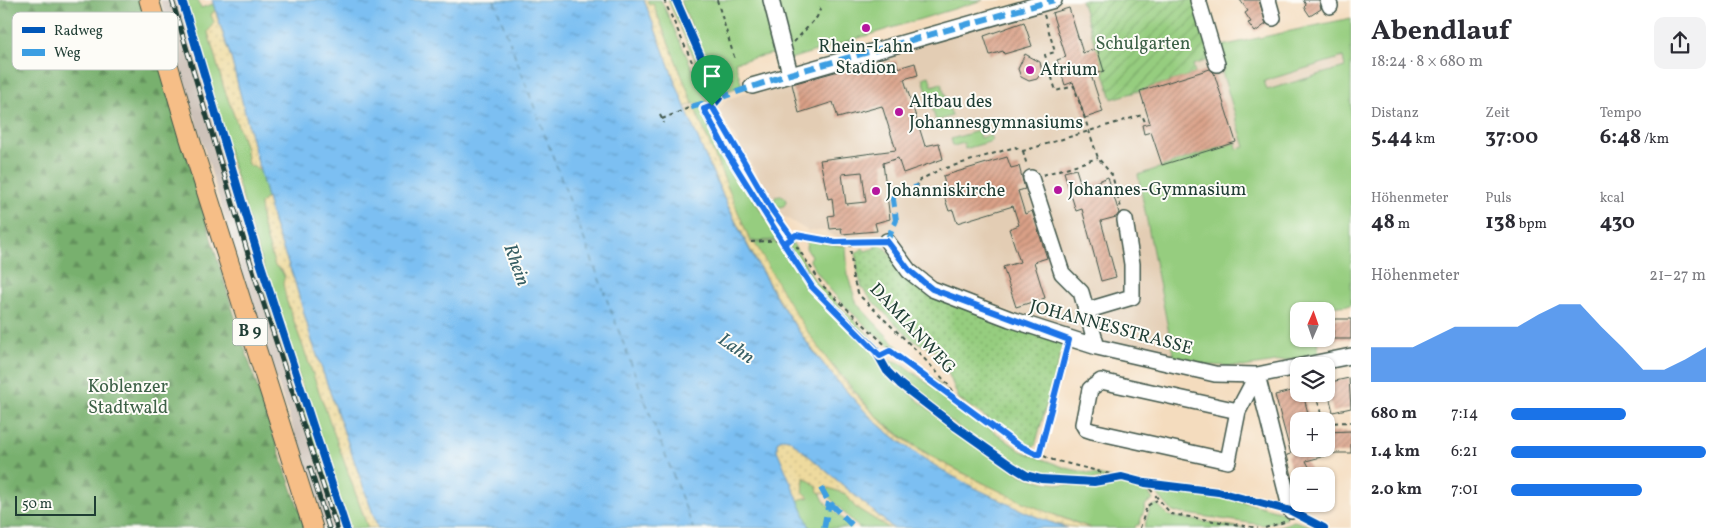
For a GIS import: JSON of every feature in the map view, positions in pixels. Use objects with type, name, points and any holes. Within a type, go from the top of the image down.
[{"type":"main road","name":"B 9","points":[[149,0],[153,12]]},
{"type":"main road","name":"B 9","points":[[170,70],[313,528]]},
{"type":"street","points":[[771,0],[790,74]]},
{"type":"street","points":[[1198,0],[1217,64]]},
{"type":"street","points":[[1268,0],[1273,18]]},
{"type":"street","points":[[752,86],[1047,2]]},
{"type":"street","points":[[1031,178],[1062,273],[1080,292],[1098,347]]},
{"type":"street","points":[[1085,311],[1132,297],[1132,264],[1125,220]]},
{"type":"street","name":"JOHANNESSTRASSE","points":[[887,241],[909,270],[932,289],[1069,340],[1215,374],[1256,375],[1351,356]]},
{"type":"street","points":[[1238,411],[1101,381],[1090,389],[1083,424],[1086,429],[1092,431],[1228,461],[1238,411],[1256,375]]},
{"type":"street","points":[[1256,375],[1290,511]]},
{"type":"path","points":[[664,0],[712,106],[772,210],[792,238],[817,280],[890,351],[1016,444],[1039,455],[1082,469],[1154,484]]},
{"type":"path","points":[[717,0],[735,60]]},
{"type":"path","points":[[1047,2],[1055,52],[1044,55],[1056,91],[1074,86],[1098,158],[1112,175],[1125,220]]},
{"type":"path","points":[[783,47],[794,42],[806,30],[817,17],[822,5]]},
{"type":"path","points":[[713,126],[704,109],[712,106],[719,98]]},
{"type":"path","points":[[662,119],[691,107]]},
{"type":"path","points":[[660,115],[664,123]]},
{"type":"path","points":[[946,168],[1015,148],[1023,151],[1142,115],[1146,124]]},
{"type":"path","points":[[1023,151],[1031,178],[1098,158]]},
{"type":"path","points":[[918,187],[916,182],[941,169]]},
{"type":"path","points":[[742,175],[788,251]]},
{"type":"path","points":[[751,242],[783,242],[796,235],[850,243],[887,241]]},
{"type":"path","points":[[818,293],[824,300]]},
{"type":"path","points":[[1039,455],[1069,340]]},
{"type":"path","points":[[874,348],[885,366]]},
{"type":"path","points":[[880,356],[890,351]]},
{"type":"path","points":[[1335,423],[1351,422]]},
{"type":"path","points":[[1103,480],[1134,480],[1171,514],[1258,528]]},
{"type":"path","points":[[1140,528],[1147,506],[1157,500]]},
{"type":"path","points":[[1265,528],[1280,523]]},
{"type":"shaded area","points":[[160,0],[180,0],[235,189],[233,190],[341,528],[325,528],[230,236],[178,61],[178,12],[164,12]]},
{"type":"shaded area","name":"Johannes-Gymnasium","points":[[1070,0],[1081,0],[1107,77],[1297,29],[1351,18],[1351,305],[1335,306],[1335,302],[1290,302],[1290,348],[1297,348],[1260,365],[1207,365],[1069,335],[930,282],[900,251],[895,234],[839,238],[824,231],[808,231],[780,214],[719,110],[726,100],[753,90]]},
{"type":"green space","name":"Koblenzer Stadtwald","points":[[0,0],[144,0],[147,12],[12,12],[12,70],[163,70],[219,266],[261,398],[306,528],[0,528]]},
{"type":"green space","points":[[184,0],[198,0],[201,8],[213,4],[215,10],[211,15],[215,22],[208,32],[224,88],[245,145],[248,164],[260,170],[267,198],[260,204],[262,223],[275,266],[284,276],[286,299],[368,528],[348,528],[256,244]]},
{"type":"green space","points":[[647,0],[661,0],[708,103],[693,104],[653,4],[649,5]]},
{"type":"green space","points":[[668,0],[674,0],[713,92],[710,93]]},
{"type":"green space","points":[[680,0],[983,0],[780,62],[776,53],[735,62],[742,86],[720,93]]},
{"type":"green space","name":"Schulgarten","points":[[1081,0],[1194,0],[1212,59],[1193,65],[1195,74],[1112,99]]},
{"type":"green space","points":[[1351,18],[1351,305],[1335,306],[1335,302],[1290,302],[1290,348],[1318,348],[1319,355],[1290,357],[1290,360],[1244,367],[1207,365],[1174,359],[1138,175],[1236,142],[1237,149],[1245,147],[1222,72],[1225,69],[1217,47]],"holes":[[[1343,57],[1345,67],[1267,90],[1264,81]]]},
{"type":"green space","points":[[929,76],[932,86],[941,83],[952,116],[936,121],[923,78]]},
{"type":"green space","points":[[701,106],[731,162],[779,240],[750,241],[694,107]]},
{"type":"green space","points":[[712,108],[738,158],[788,236],[783,239],[713,121],[708,110]]},
{"type":"green space","points":[[978,131],[980,138],[990,135],[992,141],[965,149],[964,143],[953,146],[951,139]]},
{"type":"green space","points":[[233,189],[235,189],[344,528],[341,528],[339,523]]},
{"type":"green space","points":[[778,195],[782,195],[786,201],[782,207],[778,207],[774,203],[774,199]]},
{"type":"green space","points":[[807,241],[846,246],[848,277],[857,304],[904,354],[947,390],[891,347],[852,313],[835,295],[820,277],[809,259],[811,256],[806,248]]},
{"type":"green space","points":[[753,242],[781,242],[812,290],[876,354],[890,377],[936,415],[1021,475],[1038,481],[1066,485],[1124,482],[1144,485],[1153,500],[1146,504],[1139,525],[1136,525],[1135,528],[1091,528],[1027,505],[937,460],[901,436],[876,416],[819,349],[790,306]]},
{"type":"green space","points":[[792,242],[815,281],[882,348],[874,346],[811,283],[791,252],[789,244]]},
{"type":"green space","points":[[874,245],[882,245],[908,274],[1061,342],[1062,349],[1035,446],[1025,445],[959,399],[940,353],[914,341],[875,304],[862,288],[858,274],[856,253],[863,248],[865,251],[875,248]]},
{"type":"green space","points":[[890,360],[900,363],[1021,451],[1066,468],[1111,478],[1080,480],[1047,478],[1028,473],[1016,467],[911,390],[888,367]]},
{"type":"green space","points":[[804,477],[817,486],[824,501],[852,528],[810,528],[798,500],[809,497],[803,492]]},
{"type":"green space","points":[[1150,486],[1216,495],[1287,513],[1286,519],[1263,525],[1173,512]]},
{"type":"green space","points":[[829,488],[846,494],[855,507],[889,528],[859,528],[828,496],[826,491]]},
{"type":"green space","points":[[1157,504],[1169,516],[1243,528],[1144,528],[1150,507]]},
{"type":"green space","points":[[1294,521],[1317,528],[1274,528]]},
{"type":"sand","points":[[644,0],[647,0],[649,5],[653,4],[693,104],[685,107]]},
{"type":"sand","points":[[215,10],[231,58],[260,170],[248,164],[245,145],[224,88],[208,32],[214,22],[211,15]]},
{"type":"sand","points":[[694,107],[751,243],[753,242],[758,248],[796,315],[841,378],[858,397],[898,435],[936,459],[1018,499],[1061,518],[1091,528],[1063,525],[1028,514],[949,475],[909,449],[880,426],[850,395],[823,364],[799,331],[776,296],[756,260],[719,187],[686,111]]},
{"type":"sand","points":[[267,198],[312,341],[378,528],[368,528],[286,299],[283,283],[285,276],[282,270],[275,266],[262,223],[260,204]]},
{"type":"sand","points":[[783,438],[789,439],[893,528],[889,528],[855,507],[846,494],[829,488],[826,491],[827,494],[818,492],[817,486],[804,477],[803,492],[809,497],[798,500],[777,453],[776,443]]},
{"type":"water","points":[[212,0],[644,0],[683,103],[728,207],[753,257],[813,351],[870,417],[911,449],[938,467],[980,490],[1030,514],[1067,528],[893,528],[789,439],[783,438],[777,442],[777,450],[810,528],[378,528],[312,341],[294,279],[274,225],[231,58]]},
{"type":"building","points":[[1240,0],[1259,0],[1266,24],[1255,32],[1248,23],[1251,22],[1245,13],[1248,11]]},
{"type":"building","points":[[1303,0],[1319,0],[1321,9],[1310,16],[1304,7],[1306,5]]},
{"type":"building","points":[[1069,8],[1083,53],[1097,48],[1104,71],[1091,75],[1103,112],[1085,118],[1073,82],[1065,85],[1057,60],[1066,57],[1052,13]]},
{"type":"building","points":[[1024,22],[1032,46],[1004,54],[1003,51],[990,55],[984,36]]},
{"type":"building","name":"Atrium","points":[[1025,54],[1040,62],[1042,71],[1037,79],[1029,81],[1021,77],[1018,69]]},
{"type":"building","points":[[896,60],[898,68],[915,63],[918,75],[904,79],[925,146],[939,143],[943,159],[903,173],[898,158],[883,163],[890,219],[875,223],[877,231],[842,234],[841,228],[830,229],[828,216],[834,215],[832,198],[828,199],[820,160],[896,150],[882,106],[838,118],[833,102],[799,113],[792,84],[853,67],[855,72]],"holes":[[[862,172],[866,202],[846,204],[842,174]]]},
{"type":"building","points":[[1210,69],[1214,73],[1236,142],[1162,165],[1151,132],[1144,134],[1142,125],[1150,123],[1140,91]]},
{"type":"building","points":[[730,71],[733,82],[725,84],[722,74]]},
{"type":"building","points":[[1007,157],[1011,168],[1019,166],[1025,189],[1018,191],[1025,214],[1032,211],[1047,258],[1034,262],[1045,298],[1016,307],[1003,267],[1020,262],[1009,229],[1019,225],[1013,206],[957,223],[953,210],[949,211],[942,190],[946,189],[943,176]]},
{"type":"building","points":[[1076,169],[1082,188],[1108,177],[1119,213],[1116,217],[1101,221],[1116,277],[1101,281],[1082,209],[1076,211],[1064,172]]},
{"type":"building","points":[[1335,319],[1351,319],[1351,339],[1335,339]]},
{"type":"building","points":[[1349,378],[1351,408],[1333,412],[1331,402],[1335,402],[1335,381]]},
{"type":"building","points":[[1290,391],[1290,402],[1305,402],[1308,412],[1290,412],[1290,450],[1275,395]]},
{"type":"building","points":[[1351,431],[1351,453],[1336,453],[1335,432]]},
{"type":"building","points":[[1290,454],[1290,457],[1321,457],[1306,461],[1309,467],[1290,468],[1287,455]]},
{"type":"ferry route","points":[[494,0],[693,528]]},
{"type":"railway","points":[[172,0],[176,12]]},
{"type":"railway","points":[[178,20],[254,274],[337,528]]},
{"type":"railway","points":[[310,468],[329,528]]},
{"type":"marked path","points":[[719,98],[790,74],[1054,0]]},
{"type":"marked path","points":[[691,107],[702,104],[704,109]]},
{"type":"marked path","points":[[887,241],[896,220],[892,193],[918,187]]},
{"type":"marked path","points":[[821,488],[829,502],[855,528]]},
{"type":"marked path","points":[[824,528],[829,502]]},
{"type":"cycle path","points":[[182,0],[260,262],[346,528]]},
{"type":"cycle path","points":[[676,0],[719,98],[712,106],[704,109],[726,151],[812,287],[874,348],[887,371],[900,384],[956,427],[1026,475],[1041,479],[1094,482],[1122,477],[1145,483],[1218,492],[1291,511],[1324,528]]},
{"type":"place","name":"Rhein-Lahn Stadion","points":[[866,28]]},
{"type":"place","name":"Atrium","points":[[1030,70]]},
{"type":"place","name":"Altbau des Johannesgymnasiums","points":[[899,112]]},
{"type":"place","name":"Johannes-Gymnasium","points":[[1058,190]]},
{"type":"place","name":"Johanniskirche","points":[[876,191]]},
{"type":"route","points":[[712,106],[704,109],[726,151],[784,244],[796,235],[816,240],[850,243],[887,241],[909,270],[922,283],[932,289],[1069,340],[1039,455],[1016,444],[890,351],[880,356],[812,287],[784,244],[792,238],[772,210],[712,106]]},
{"type":"water label","name":"Rhein","points":[[516,265]]},
{"type":"water label","name":"Lahn","points":[[736,349]]}]
